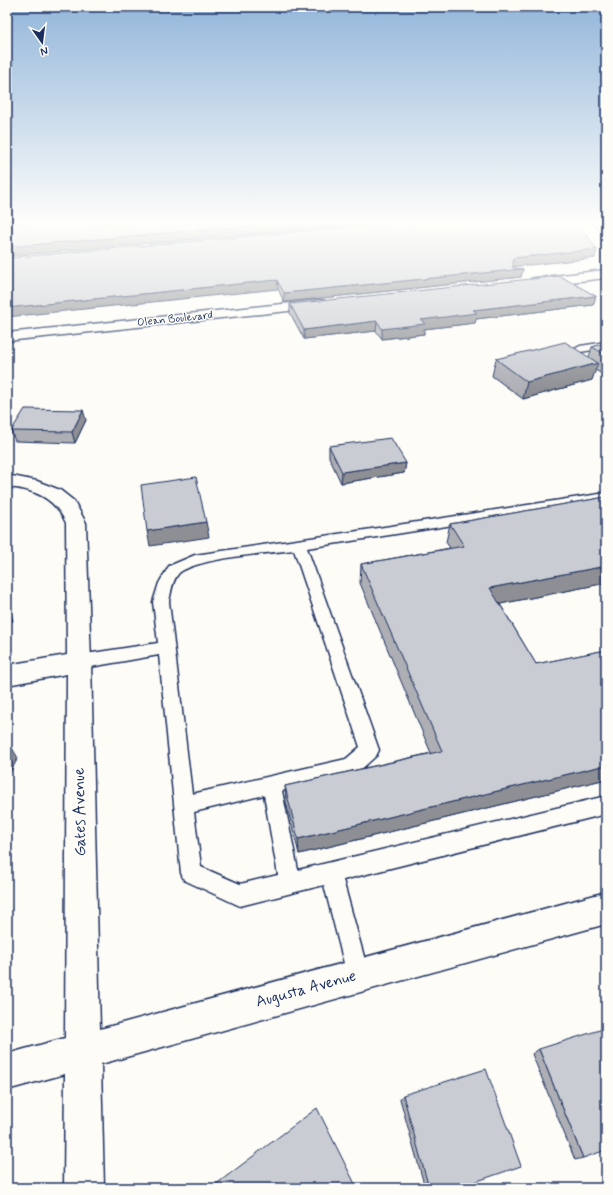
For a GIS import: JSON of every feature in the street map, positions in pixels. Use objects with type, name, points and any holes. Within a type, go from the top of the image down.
[{"type":"street","points":[[519,283],[560,279]]},
{"type":"street","name":"Olean Boulevard","points":[[7,337],[330,303]]},
{"type":"street","name":"Gates Avenue","points":[[7,481],[20,482],[48,491],[66,504],[76,523],[84,1188]]},
{"type":"street","points":[[7,675],[78,662]]},
{"type":"street","name":"Augusta Avenue","points":[[7,1072],[606,908]]},
{"type":"lane","points":[[580,349],[606,345]]},
{"type":"lane","points":[[606,497],[366,535],[200,558],[174,570],[166,583],[160,602],[191,873],[240,895],[606,805]]},
{"type":"lane","points":[[183,805],[351,766],[370,750],[299,544]]},
{"type":"lane","points":[[78,662],[166,648]]},
{"type":"lane","points":[[271,784],[290,882]]},
{"type":"lane","points":[[331,873],[358,976]]},
{"type":"building","points":[[7,279],[426,279],[284,293],[277,280],[7,308]]},
{"type":"building","points":[[533,279],[565,279],[596,296],[473,310],[477,313],[421,320],[425,324],[382,329],[377,321],[304,330],[290,304]]},
{"type":"building","points":[[565,342],[598,363],[527,382],[496,359]]},
{"type":"building","points":[[606,343],[606,355],[592,347]]},
{"type":"building","points":[[25,409],[83,410],[72,432],[11,431]]},
{"type":"building","points":[[391,438],[406,463],[342,472],[329,446]]},
{"type":"building","points":[[196,477],[206,522],[147,531],[141,485]]},
{"type":"building","points":[[606,497],[606,566],[490,588],[536,664],[606,650],[606,765],[298,839],[285,786],[442,751],[361,564],[464,546],[450,524]]},
{"type":"building","points":[[7,747],[12,748],[7,757]]},
{"type":"building","points":[[606,1028],[606,1150],[583,1158],[539,1049]]},
{"type":"building","points":[[486,1069],[521,1166],[457,1188],[429,1188],[403,1095]]},
{"type":"building","points":[[317,1108],[357,1188],[211,1188]]}]
